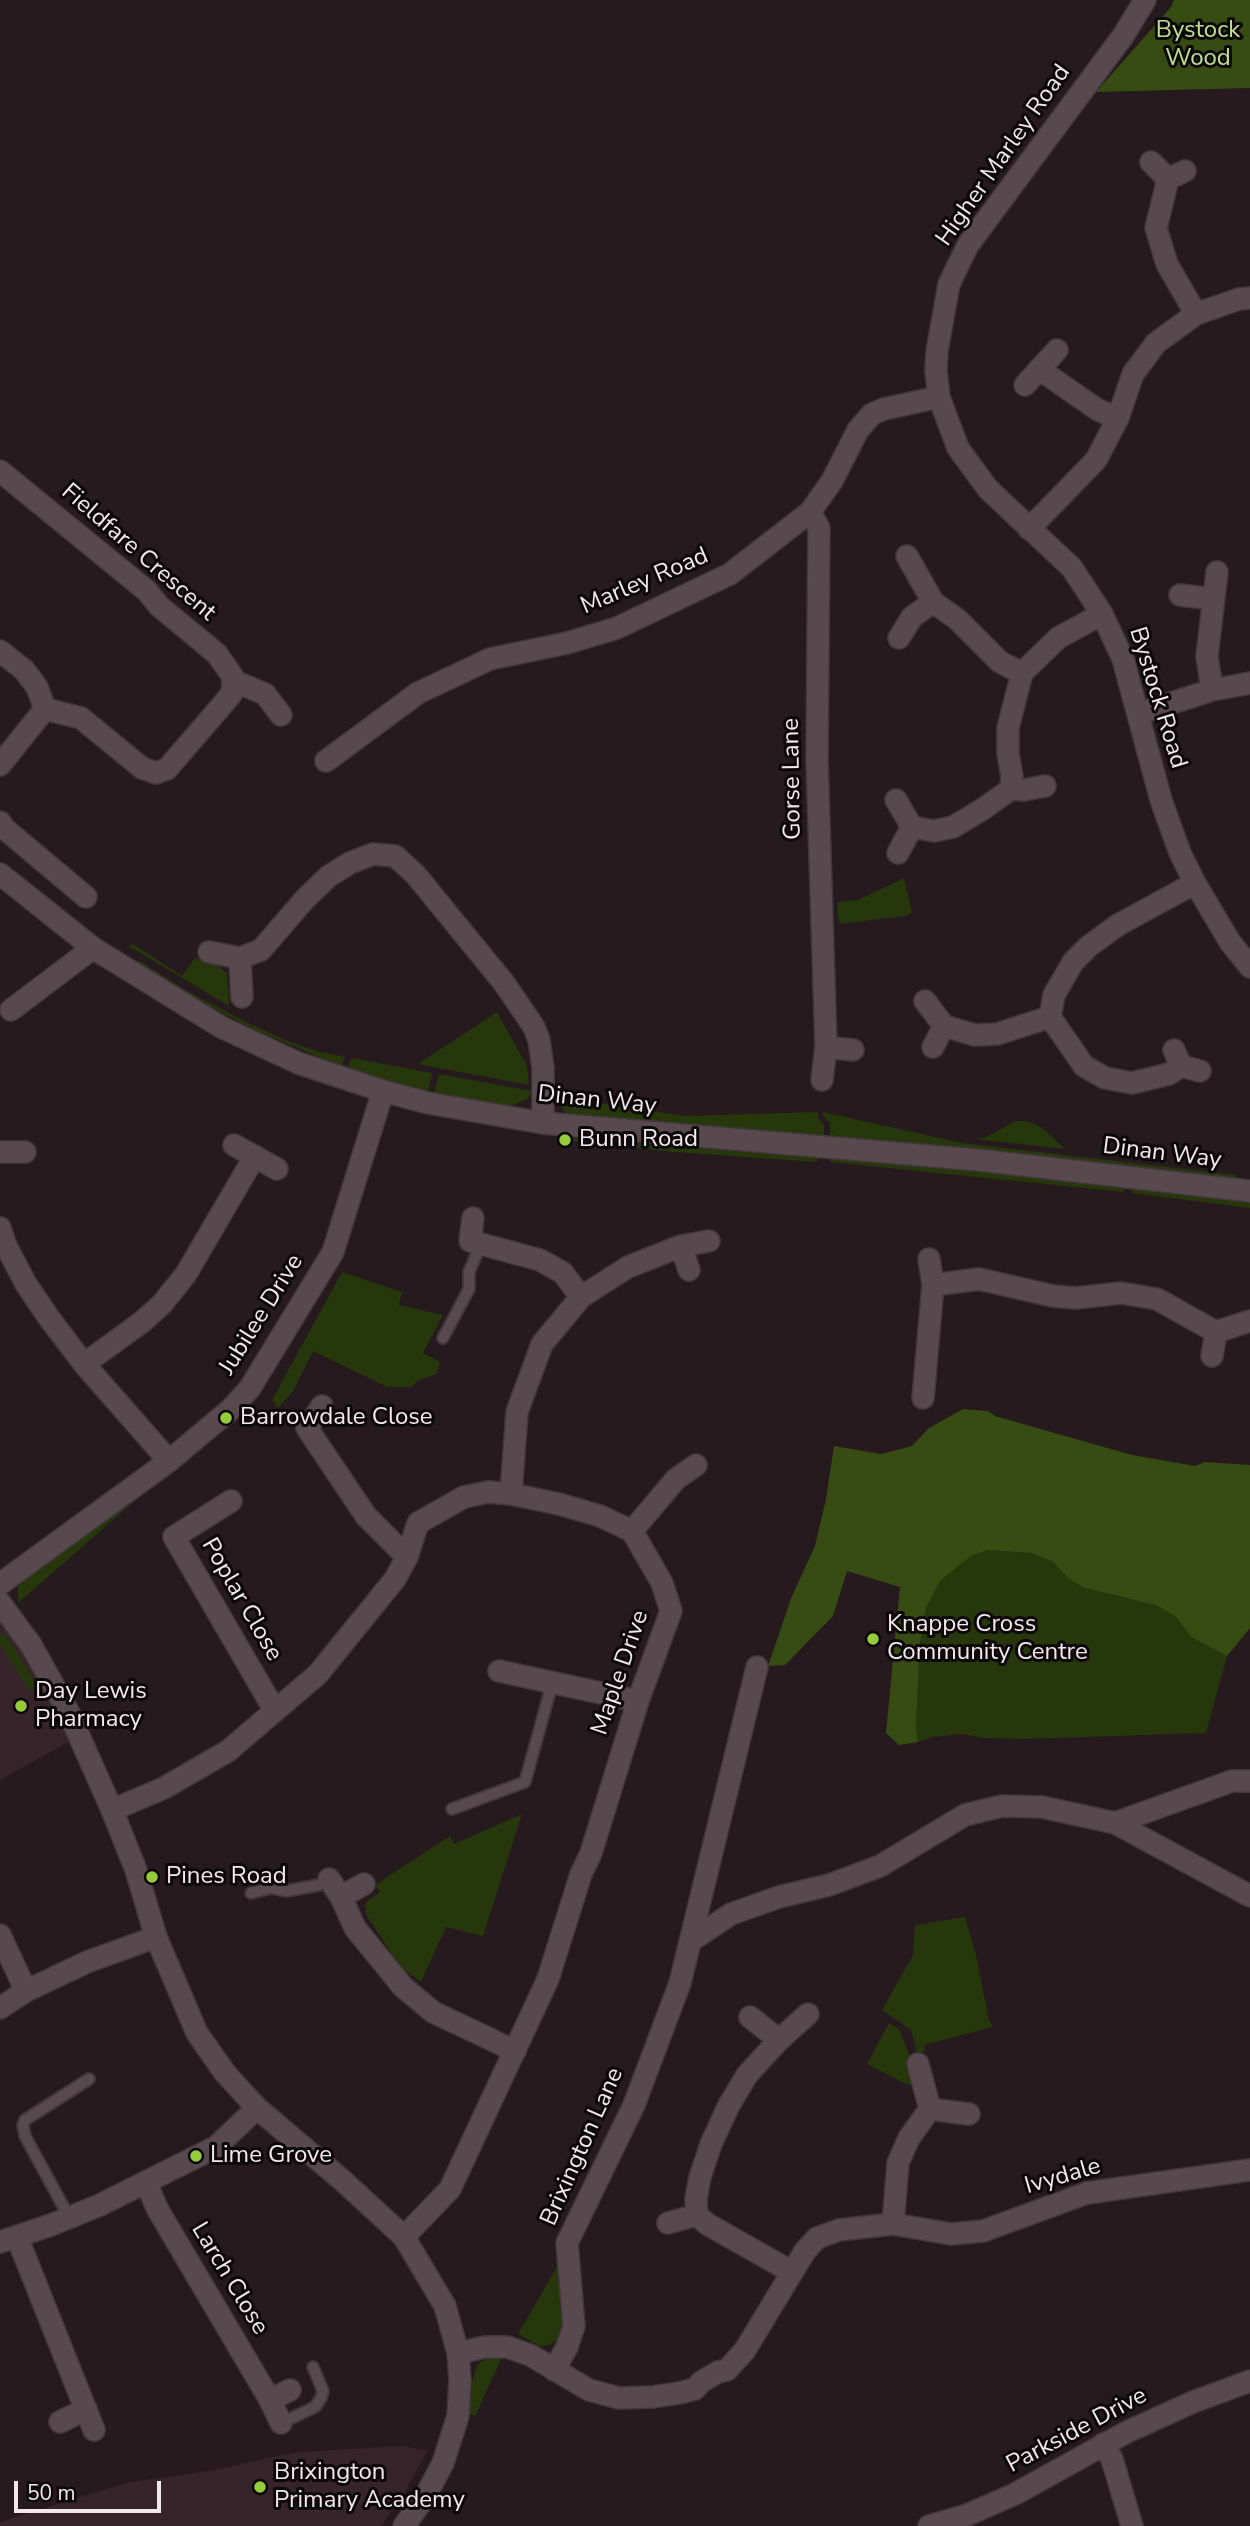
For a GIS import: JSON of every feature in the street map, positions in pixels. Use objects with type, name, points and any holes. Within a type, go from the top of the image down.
[{"type":"street","name":"Higher Marley Road","points":[[939,397],[937,351],[949,284],[968,245],[1123,36],[1145,0]]},
{"type":"street","points":[[1151,162],[1176,175],[1156,228],[1167,264],[1196,314]]},
{"type":"street","points":[[1029,529],[1096,460],[1118,418],[1133,374],[1156,343],[1196,314],[1239,299],[1250,298]]},
{"type":"street","points":[[1025,385],[1057,350]]},
{"type":"street","points":[[1039,369],[1098,411],[1118,418]]},
{"type":"street","name":"Marley Road","points":[[326,761],[418,693],[489,659],[567,643],[617,628],[730,574],[810,512],[832,481],[858,429],[872,414],[939,397]]},
{"type":"street","name":"Bystock Road","points":[[939,397],[958,448],[988,489],[1072,568],[1102,614],[1123,659],[1161,800],[1195,883],[1230,942],[1250,967]]},
{"type":"street","name":"Fieldfare Crescent","points":[[0,471],[147,591],[159,606],[217,654],[232,673],[234,681]]},
{"type":"street","name":"Gorse Lane","points":[[810,512],[819,528],[817,760],[826,1047],[822,1080]]},
{"type":"street","points":[[907,555],[933,602],[957,619],[1000,662],[1022,673]]},
{"type":"street","points":[[1212,690],[1207,656],[1217,572]]},
{"type":"street","points":[[1180,595],[1213,598]]},
{"type":"street","points":[[898,638],[912,617],[933,602]]},
{"type":"street","points":[[1011,789],[1008,729],[1022,673],[1058,638],[1102,614]]},
{"type":"street","points":[[0,651],[24,670],[37,687],[45,709]]},
{"type":"street","points":[[45,709],[80,718],[142,768],[156,773],[167,769],[224,703],[232,693],[234,681],[265,694],[281,715]]},
{"type":"street","points":[[1138,713],[1212,690],[1250,683]]},
{"type":"street","points":[[0,765],[45,709]]},
{"type":"street","points":[[896,800],[912,827],[934,831],[953,827],[1011,789],[1024,790],[1045,786]]},
{"type":"street","points":[[0,822],[86,897]]},
{"type":"street","points":[[898,853],[912,827]]},
{"type":"street","points":[[209,952],[240,958],[261,950],[305,899],[329,876],[373,854],[395,856],[423,884],[505,984],[534,1027],[543,1068],[543,1123]]},
{"type":"street","name":"Dinan Way","points":[[0,874],[93,948],[220,1027],[298,1063],[383,1091],[456,1109],[543,1123],[978,1160],[1250,1191]]},
{"type":"street","points":[[1185,1062],[1169,1074],[1132,1083],[1105,1078],[1084,1066],[1050,1017],[1054,995],[1073,962],[1089,946],[1110,931],[1195,883]]},
{"type":"street","points":[[11,1010],[93,948]]},
{"type":"street","points":[[240,958],[242,997]]},
{"type":"street","points":[[925,1002],[944,1026],[975,1035],[997,1034],[1050,1017]]},
{"type":"street","points":[[933,1047],[944,1026]]},
{"type":"street","points":[[826,1047],[853,1050]]},
{"type":"street","name":"Jubilee Drive","points":[[0,1584],[169,1461],[231,1409],[250,1388],[333,1252],[383,1091]]},
{"type":"street","points":[[234,1145],[277,1168]]},
{"type":"street","points":[[0,1152],[25,1152]]},
{"type":"street","points":[[84,1364],[142,1322],[170,1294],[186,1274],[255,1156]]},
{"type":"street","points":[[473,1218],[470,1241],[540,1260],[563,1273],[581,1297]]},
{"type":"street","points":[[2,1241],[41,1307],[84,1364],[169,1461]]},
{"type":"street","points":[[511,1494],[517,1412],[542,1344],[581,1297],[628,1267],[681,1246],[709,1241]]},
{"type":"street","points":[[681,1246],[689,1270]]},
{"type":"street","points":[[923,1398],[933,1285],[929,1259]]},
{"type":"street","points":[[933,1285],[979,1279],[1053,1296],[1075,1298],[1121,1293],[1157,1299],[1216,1332],[1250,1321]]},
{"type":"street","points":[[1212,1356],[1216,1332]]},
{"type":"street","points":[[322,1406],[307,1428],[366,1516],[407,1557]]},
{"type":"street","points":[[112,1810],[164,1788],[228,1751],[318,1674],[395,1579],[407,1557],[418,1523],[464,1497],[488,1492],[559,1504],[600,1516],[632,1531],[676,1479],[696,1465]]},
{"type":"street","name":"Poplar Close","points":[[231,1501],[174,1537],[275,1711]]},
{"type":"street","name":"Maple Drive","points":[[404,2237],[450,2189],[548,1979],[577,1887],[591,1853],[638,1701],[671,1611],[662,1583],[632,1531]]},
{"type":"street","points":[[0,1603],[31,1645],[68,1711],[112,1810],[136,1870],[156,1937],[197,2033],[225,2073],[257,2108],[404,2237],[445,2306],[458,2353],[458,2416],[451,2444],[425,2497],[404,2526]]},
{"type":"street","name":"Brixington Lane","points":[[554,2370],[567,2347],[574,2326],[567,2243],[634,2105],[680,1983],[757,1667]]},
{"type":"street","points":[[499,1671],[638,1701]]},
{"type":"street","points":[[1115,1823],[1232,1781],[1250,1781]]},
{"type":"street","points":[[692,1940],[731,1914],[779,1897],[829,1885],[880,1866],[965,1815],[1002,1806],[1042,1807],[1115,1823],[1250,1896]]},
{"type":"street","points":[[329,1879],[355,1928],[403,1987],[433,2012],[515,2051]]},
{"type":"street","points":[[341,1898],[365,1884]]},
{"type":"street","points":[[0,1935],[26,1991]]},
{"type":"street","points":[[0,2008],[26,1991],[87,1962],[156,1937]]},
{"type":"street","points":[[792,2272],[720,2234],[697,2215],[696,2199],[710,2144],[747,2075],[779,2040],[808,2014]]},
{"type":"street","points":[[750,2017],[779,2040]]},
{"type":"street","points":[[918,2064],[930,2109]]},
{"type":"street","points":[[94,2430],[8,2239],[69,2217],[146,2183],[216,2147],[257,2108]]},
{"type":"street","points":[[930,2109],[969,2115]]},
{"type":"street","points":[[893,2224],[898,2163],[909,2138],[930,2109]]},
{"type":"street","name":"Ivydale","points":[[554,2370],[589,2390],[619,2398],[652,2397],[695,2389],[701,2382],[727,2370],[745,2350],[805,2251],[817,2238],[839,2230],[893,2224],[951,2234],[983,2231],[1087,2193],[1250,2170]]},
{"type":"street","name":"Larch Close","points":[[146,2183],[158,2210],[271,2400],[281,2423]]},
{"type":"street","points":[[668,2223],[697,2215]]},
{"type":"street","points":[[458,2353],[485,2347],[507,2347],[530,2355],[554,2370]]},
{"type":"street","name":"Parkside Drive","points":[[929,2526],[967,2515],[1015,2494],[1103,2444],[1193,2402],[1250,2381]]},
{"type":"street","points":[[271,2400],[290,2390]]},
{"type":"street","points":[[60,2422],[86,2409]]},
{"type":"street","points":[[1103,2444],[1112,2459],[1132,2526]]},
{"type":"lane","points":[[443,1338],[469,1289],[469,1272],[481,1244]]},
{"type":"lane","points":[[452,1809],[525,1782],[552,1684]]},
{"type":"lane","points":[[251,1893],[271,1888],[286,1891],[319,1885],[329,1879]]},
{"type":"lane","points":[[69,2217],[25,2136],[23,2125],[25,2120],[89,2079]]},
{"type":"lane","points":[[281,2423],[315,2407],[321,2398],[323,2391],[313,2367]]},
{"type":"shaded area","points":[[0,1621],[30,1662],[72,1740],[0,1780]]},
{"type":"shaded area","name":"Brixington Primary Academy","points":[[402,2446],[427,2451],[405,2492],[381,2526],[0,2526],[0,2522],[126,2483],[209,2471],[297,2452]]},
{"type":"green space","name":"Bystock Wood","points":[[1174,0],[1250,0],[1250,88],[1096,92],[1171,7]]},
{"type":"green space","points":[[904,878],[912,912],[906,916],[839,924],[837,902],[858,900]]},
{"type":"green space","points":[[133,944],[182,976],[195,958],[217,965],[227,973],[229,1006],[129,946]]},
{"type":"green space","points":[[140,961],[187,991],[246,1022],[290,1042],[345,1057],[341,1066],[255,1030],[184,993],[138,964]]},
{"type":"green space","points":[[497,1012],[527,1066],[529,1085],[418,1064]]},
{"type":"green space","points":[[352,1058],[432,1073],[428,1092],[347,1069]]},
{"type":"green space","points":[[439,1074],[532,1091],[528,1099],[508,1107],[434,1093]]},
{"type":"green space","points":[[553,1096],[685,1116],[818,1112],[818,1118],[824,1125],[824,1135],[705,1128],[576,1116],[565,1112]]},
{"type":"green space","points":[[823,1112],[962,1143],[1236,1175],[1235,1178],[830,1136],[830,1123],[823,1116]]},
{"type":"green space","points":[[1016,1121],[1027,1121],[1041,1127],[1065,1149],[975,1139],[986,1137]]},
{"type":"green space","points":[[570,1138],[817,1158],[817,1162],[675,1152],[569,1141]]},
{"type":"green space","points":[[830,1158],[1125,1188],[1124,1192],[830,1162]]},
{"type":"green space","points":[[1132,1189],[1250,1203],[1250,1208],[1132,1193]]},
{"type":"green space","points":[[342,1272],[402,1292],[399,1305],[443,1315],[423,1353],[440,1362],[436,1374],[417,1381],[411,1387],[387,1387],[313,1351],[293,1391],[278,1408],[272,1400]]},
{"type":"green space","points":[[963,1409],[988,1411],[995,1416],[1132,1455],[1195,1466],[1205,1462],[1250,1465],[1250,1628],[1227,1656],[1191,1637],[1176,1617],[1158,1606],[1082,1587],[1066,1576],[1052,1561],[1030,1553],[988,1550],[971,1556],[940,1581],[926,1608],[920,1643],[916,1727],[918,1742],[899,1745],[886,1733],[900,1587],[847,1571],[833,1616],[785,1665],[768,1666],[792,1596],[815,1546],[834,1446],[881,1454],[912,1446],[929,1428]]},
{"type":"green space","points":[[139,1497],[18,1603],[18,1587],[25,1577]]},
{"type":"green space","points":[[988,1550],[1029,1553],[1052,1561],[1066,1576],[1112,1595],[1158,1606],[1176,1617],[1191,1637],[1227,1656],[1206,1733],[1023,1739],[984,1738],[962,1734],[932,1737],[918,1742],[916,1727],[920,1643],[926,1608],[940,1581],[971,1556]]},
{"type":"green space","points":[[5,1634],[38,1687],[30,1691],[0,1644],[0,1636]]},
{"type":"green space","points":[[522,1814],[483,1936],[446,1927],[421,1982],[406,1971],[393,1956],[365,1913],[366,1902],[380,1892],[375,1885],[450,1836],[454,1844]]},
{"type":"green space","points":[[965,1917],[989,2020],[993,2027],[924,2045],[925,2051],[917,2053],[911,2030],[882,2010],[913,1955],[915,1925]]},
{"type":"green space","points":[[889,2023],[899,2029],[917,2084],[908,2085],[867,2064]]},
{"type":"green space","points":[[561,2260],[567,2322],[561,2341],[540,2346],[518,2334]]},
{"type":"green space","points":[[503,2355],[475,2416],[468,2413],[477,2365],[485,2359]]},
{"type":"place","name":"Bunn Road","points":[[565,1140]]},
{"type":"place","name":"Barrowdale Close","points":[[226,1418]]},
{"type":"place","name":"Knappe Cross Community Centre","points":[[873,1639]]},
{"type":"place","name":"Day Lewis Pharmacy","points":[[21,1706]]},
{"type":"place","name":"Pines Road","points":[[152,1877]]},
{"type":"place","name":"Lime Grove","points":[[196,2156]]},
{"type":"place","name":"Brixington Primary Academy","points":[[260,2487]]}]
